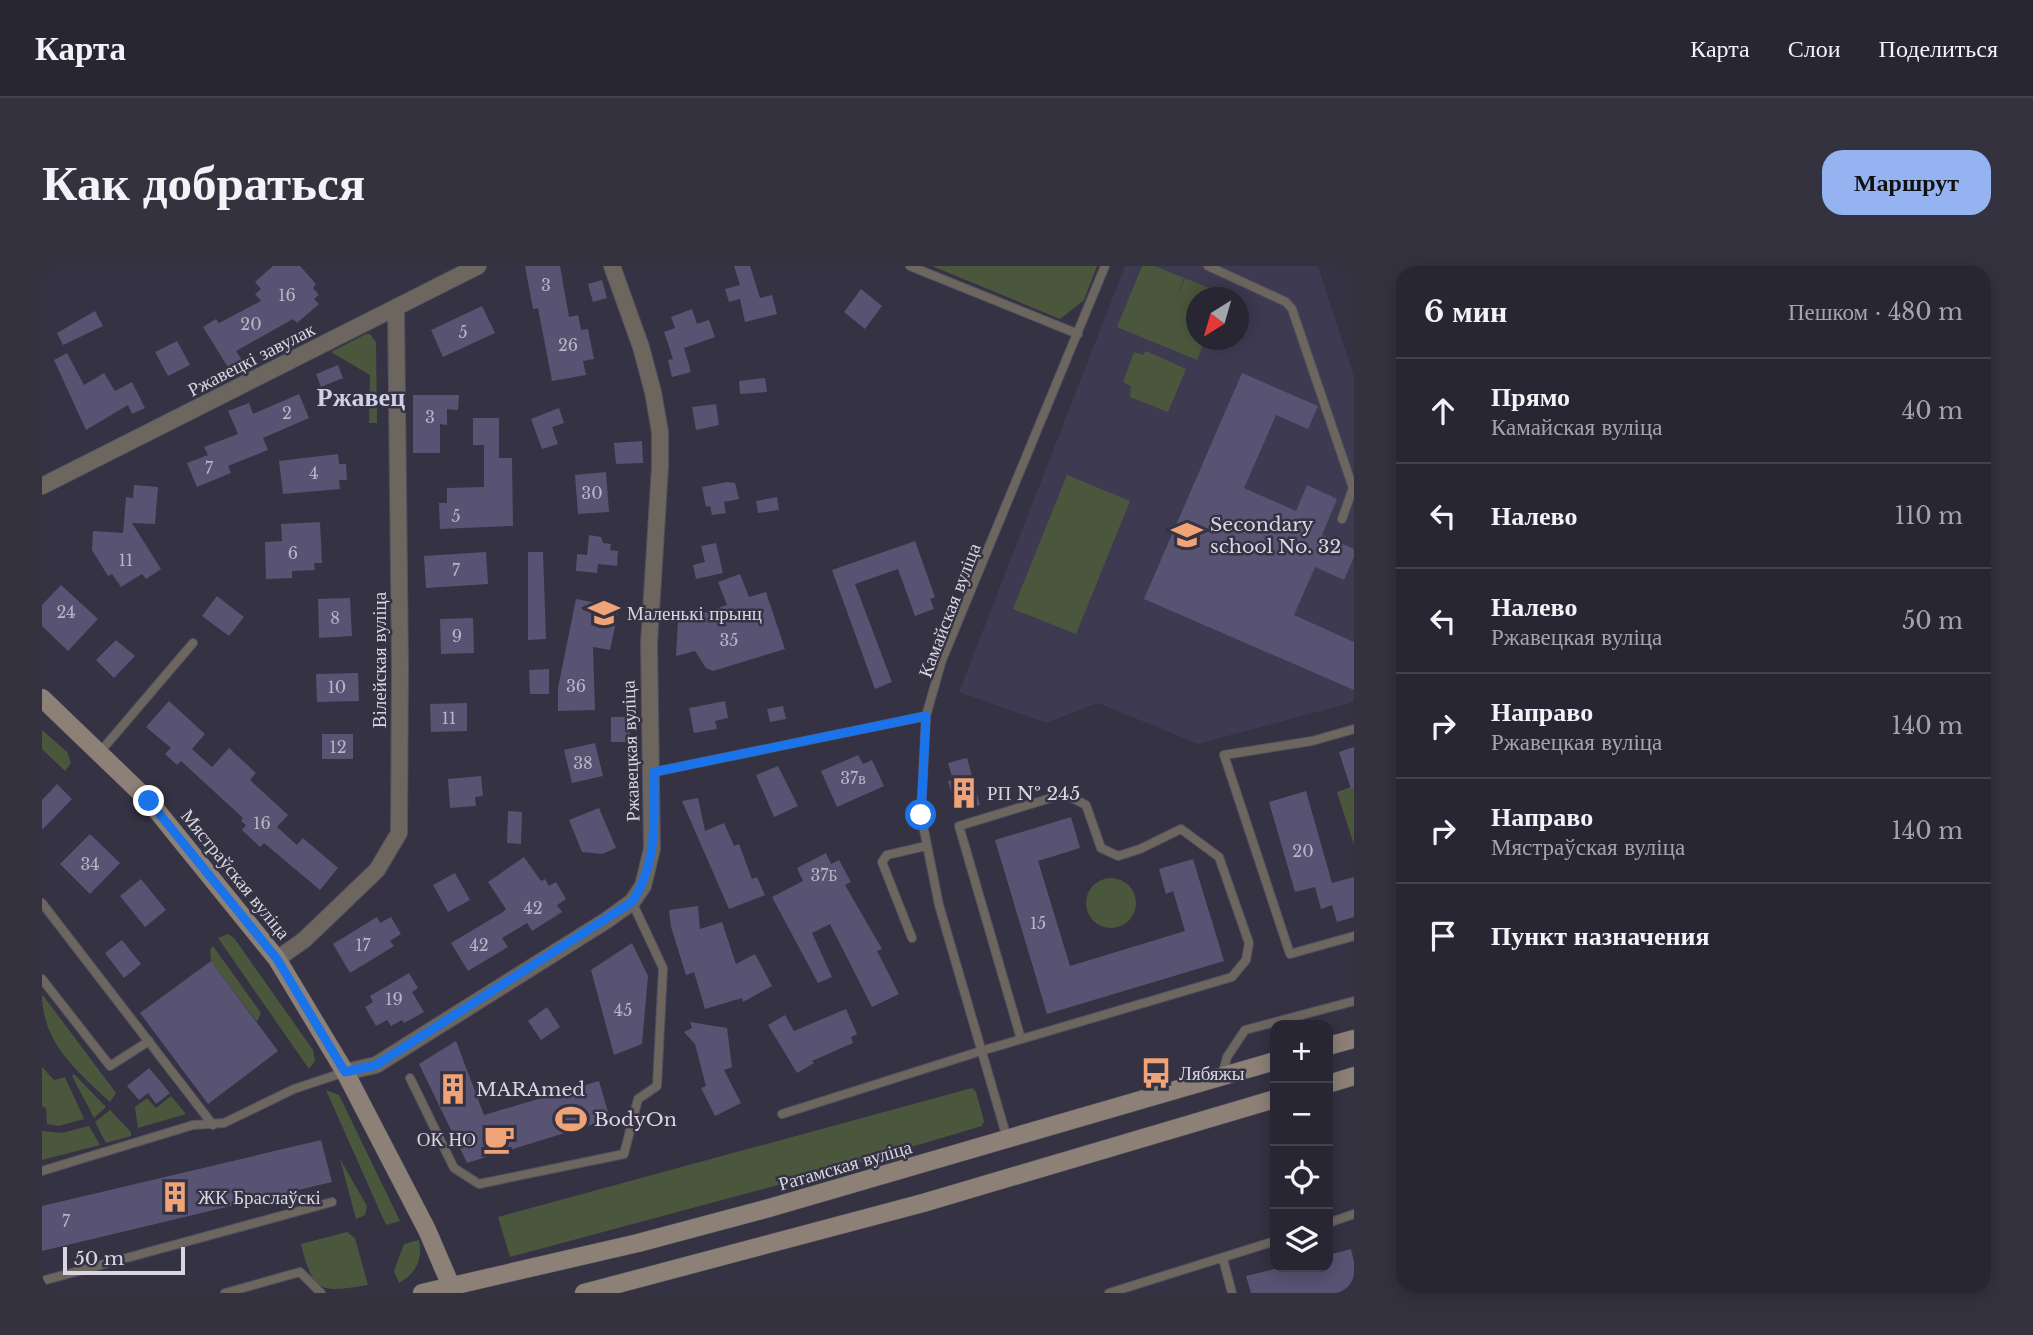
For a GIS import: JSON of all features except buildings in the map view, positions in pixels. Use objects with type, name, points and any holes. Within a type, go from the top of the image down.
[{"type":"main road","name":"Мястраўская вуліца","points":[[42,698],[149,801],[277,959],[345,1072],[427,1230],[453,1290]]},
{"type":"main road","points":[[1333,1045],[1354,1039]]},
{"type":"main road","name":"Ратамская вуліца","points":[[422,1293],[453,1290],[651,1239],[1008,1141],[1270,1062]]},
{"type":"main road","points":[[1331,1083],[1354,1076]]},
{"type":"main road","points":[[584,1293],[923,1203],[1270,1100]]},
{"type":"street","name":"Ржавецкі завулак","points":[[42,486],[478,266]]},
{"type":"street","name":"Ржавецкая вуліца","points":[[612,266],[641,346],[660,432],[649,643],[649,714],[654,772],[652,849],[643,886],[632,902]]},
{"type":"street","name":"Вілейская вуліца","points":[[277,959],[304,940],[377,870],[391,852],[399,833],[396,309]]},
{"type":"street","points":[[345,1072],[376,1065],[632,902]]},
{"type":"lane","points":[[910,266],[1078,334]]},
{"type":"lane","name":"Камайская вуліца","points":[[1008,1141],[939,905],[926,846],[921,815],[926,716],[942,660],[1105,266]]},
{"type":"lane","points":[[1208,266],[1286,302],[1292,309],[1353,488],[1342,519]]},
{"type":"lane","points":[[100,752],[193,643]]},
{"type":"lane","points":[[654,772],[926,716]]},
{"type":"lane","points":[[1354,729],[1312,741],[1224,755],[1290,954],[1354,936]]},
{"type":"lane","points":[[782,1114],[981,1051],[1232,977],[1246,960],[1249,943],[1219,857],[1181,829],[1140,849],[1118,856],[1101,848],[1086,805],[1064,794],[959,826],[1021,1039]]},
{"type":"lane","points":[[912,938],[882,862],[887,855],[926,846]]},
{"type":"lane","points":[[410,1078],[454,1168],[479,1184],[624,1154],[638,1099],[657,1086],[663,968],[632,902]]},
{"type":"lane","points":[[42,903],[213,1125]]},
{"type":"lane","points":[[42,979],[110,1066],[149,1041]]},
{"type":"lane","points":[[1222,1076],[1227,1057],[1245,1030],[1354,1001]]},
{"type":"lane","points":[[42,1171],[193,1125],[224,1123],[310,1083],[345,1072]]},
{"type":"lane","points":[[42,1281],[332,1202]]},
{"type":"lane","points":[[1333,1221],[1354,1214]]},
{"type":"lane","points":[[1110,1293],[1270,1243]]},
{"type":"lane","points":[[1223,1259],[1231,1293]]},
{"type":"lane","points":[[225,1293],[300,1272],[321,1293]]},
{"type":"shaded area","name":"Secondary school No. 32","points":[[1125,266],[1318,266],[1354,377],[1354,702],[1198,744],[1098,703],[1046,723],[959,692]]},
{"type":"green space","points":[[932,266],[1097,266],[1084,300],[1060,319]]},
{"type":"green space","points":[[1142,266],[1155,266],[1184,278],[1175,301],[1185,278],[1207,287],[1186,287],[1186,350],[1201,350],[1197,360],[1117,327]]},
{"type":"green space","points":[[370,334],[376,342],[377,423],[369,423],[370,375],[331,352]]},
{"type":"green space","points":[[1146,351],[1186,369],[1168,412],[1130,397],[1131,386],[1123,382],[1134,352],[1143,355]]},
{"type":"green space","points":[[1067,475],[1130,501],[1076,634],[1013,609]]},
{"type":"green space","points":[[42,730],[67,752],[71,763],[65,771],[42,749]]},
{"type":"green space","points":[[1354,786],[1354,845],[1337,792]]},
{"type":"green space","points":[[1111,878],[1129,885],[1136,903],[1129,921],[1111,928],[1093,921],[1086,903],[1093,885]]},
{"type":"green space","points":[[228,934],[234,938],[313,1050],[315,1061],[309,1069],[218,938]]},
{"type":"green space","points":[[213,946],[261,1013],[257,1022],[211,961],[210,950]]},
{"type":"green space","points":[[42,994],[116,1093],[110,1102],[74,1067],[55,1042],[48,1027]]},
{"type":"green space","points":[[42,1067],[54,1080],[65,1077],[84,1119],[59,1126],[47,1124],[46,1108],[42,1106]]},
{"type":"green space","points":[[74,1074],[106,1107],[94,1118],[72,1076]]},
{"type":"green space","points":[[972,1088],[976,1092],[984,1121],[982,1126],[823,1173],[510,1257],[498,1217]]},
{"type":"green space","points":[[326,1090],[339,1095],[400,1221],[386,1225]]},
{"type":"green space","points":[[171,1096],[186,1114],[138,1128],[135,1107],[147,1098],[156,1108]]},
{"type":"green space","points":[[110,1110],[131,1132],[131,1136],[106,1143],[95,1122]]},
{"type":"green space","points":[[89,1126],[100,1145],[42,1160],[42,1131],[62,1133]]},
{"type":"green space","points":[[340,1159],[367,1206],[365,1215],[356,1219]]},
{"type":"green space","points":[[347,1232],[355,1238],[368,1285],[339,1289],[321,1286],[310,1272],[301,1244]]},
{"type":"green space","points":[[419,1240],[417,1265],[410,1275],[399,1283],[394,1271],[404,1244]]},
{"type":"place","name":"Secondary school No. 32","points":[[1187,535]]},
{"type":"place","name":"Маленькі прынц","points":[[604,613]]},
{"type":"place","name":"РП № 245","points":[[964,793]]},
{"type":"place","name":"Лябяжы","points":[[1156,1073]]},
{"type":"place","name":"MARAmed","points":[[453,1089]]},
{"type":"place","name":"BodyOn","points":[[571,1119]]},
{"type":"place","name":"ОК НО","points":[[499,1139]]},
{"type":"place","name":"ЖК Браслаўскі","points":[[175,1197]]},
{"type":"district","name":"Ржавец","points":[[361,397]]},
{"type":"route","points":[[149,801],[277,959],[345,1072],[376,1065],[632,902],[643,886],[650,865],[654,830],[654,772],[926,716],[921,767],[921,815]]}]
